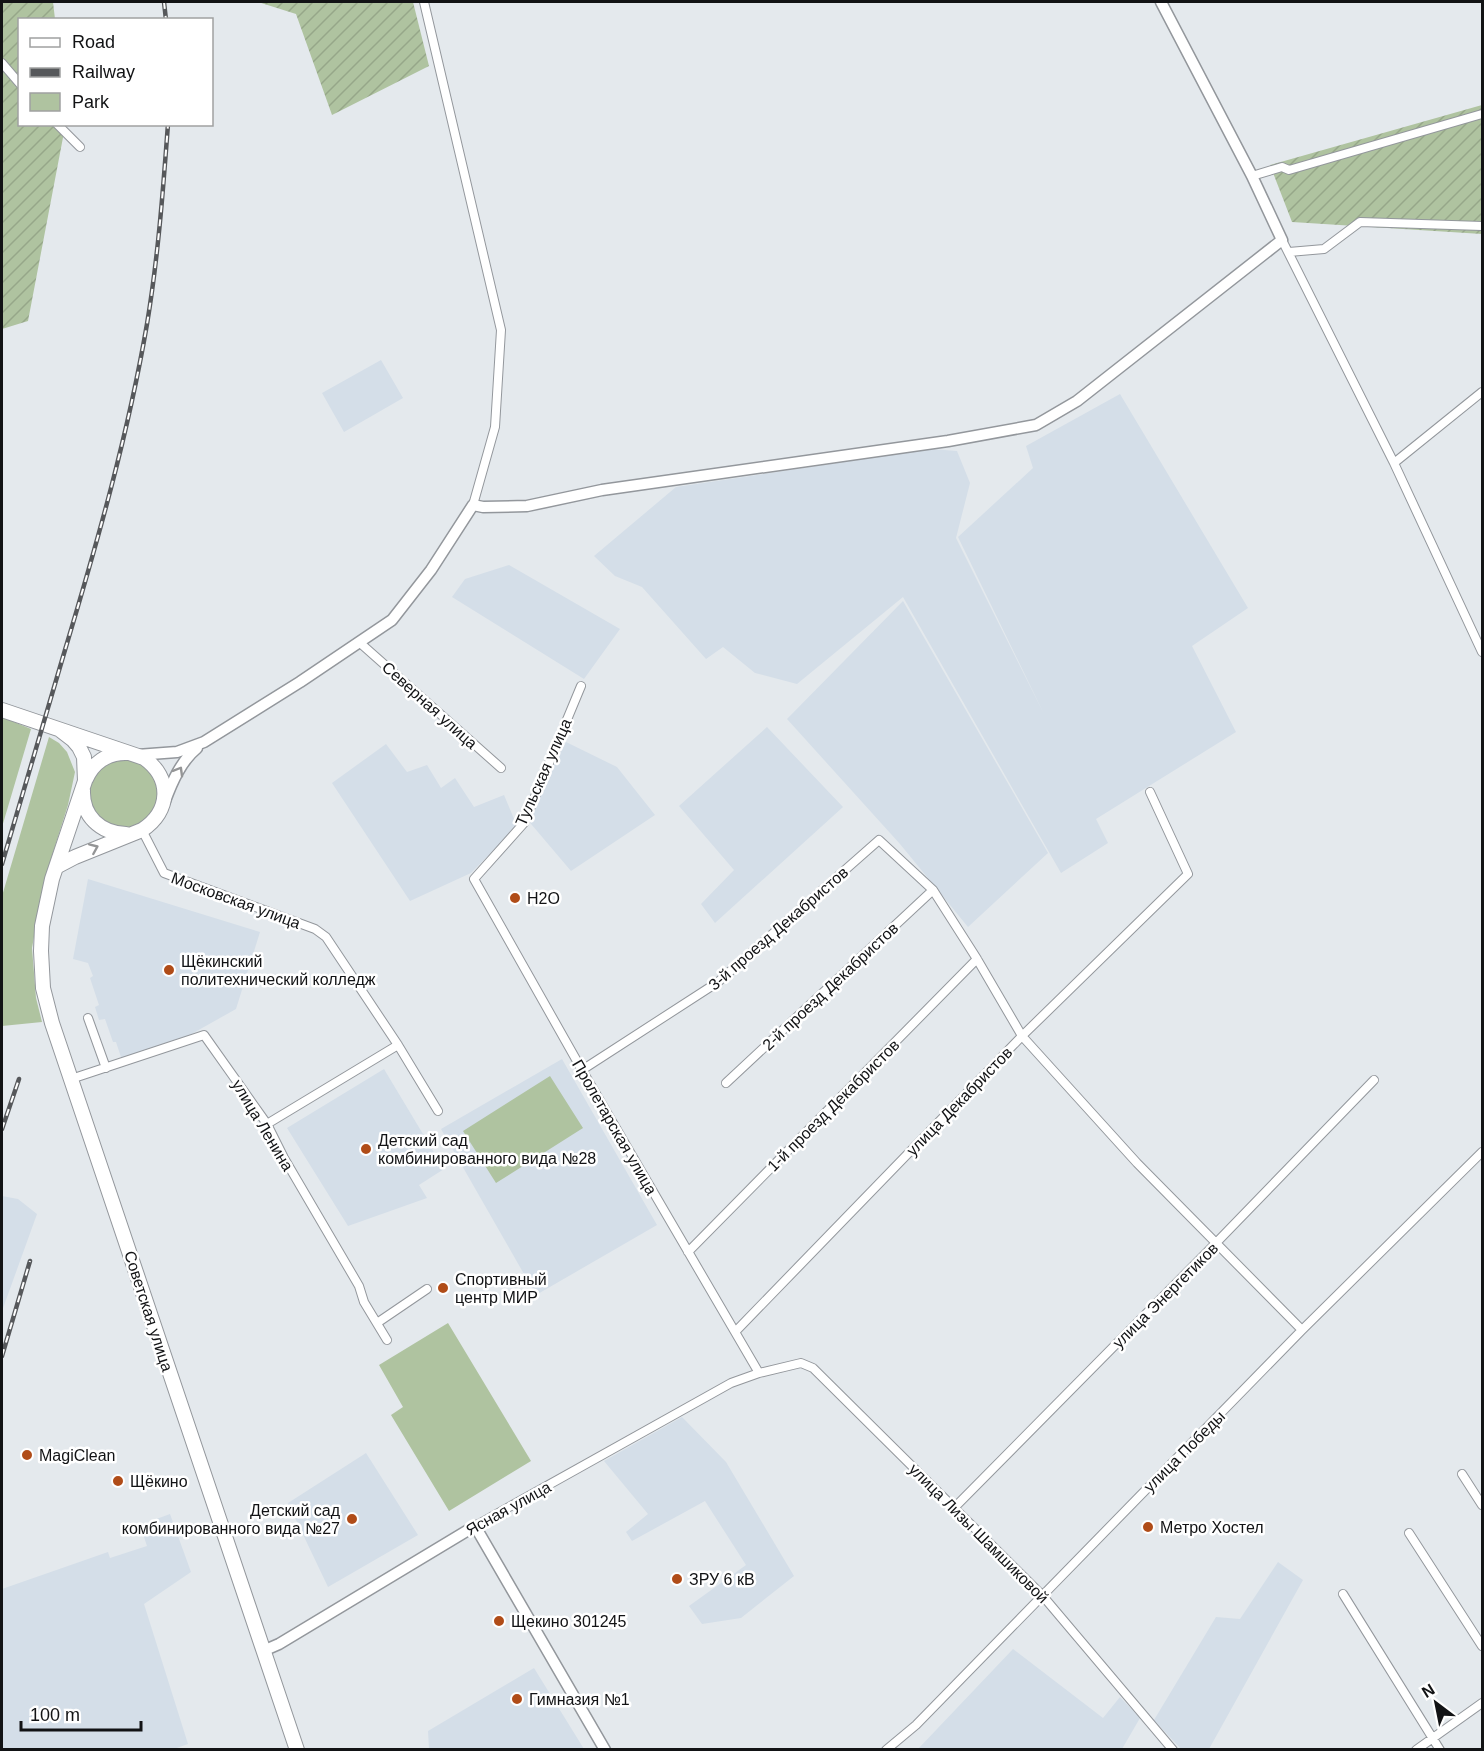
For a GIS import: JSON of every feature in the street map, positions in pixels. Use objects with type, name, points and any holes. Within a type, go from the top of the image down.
[{"type":"main road","points":[[2,710],[133,754],[150,763],[160,775],[164,790],[162,806],[154,820],[138,831],[56,867]]},
{"type":"main road","points":[[60,730],[73,740],[84,757],[84,804],[91,819],[111,832],[127,834],[138,831]]},
{"type":"main road","points":[[84,785],[88,773],[99,761],[113,754],[133,754]]},
{"type":"main road","name":"Советская улица","points":[[84,785],[74,809],[47,896],[41,951],[44,988],[52,1023],[297,1749]]},
{"type":"street","points":[[162,806],[184,762],[204,742],[392,620],[431,570],[473,505],[495,427],[501,330],[424,2]]},
{"type":"street","points":[[1161,2],[1252,176],[1394,463],[1482,652]]},
{"type":"street","points":[[2,63],[18,82]]},
{"type":"street","points":[[1252,176],[1282,167],[1289,170],[1482,114]]},
{"type":"street","points":[[59,126],[80,147]]},
{"type":"street","points":[[1289,252],[1324,249],[1360,222],[1482,226]]},
{"type":"street","points":[[473,505],[483,507],[527,506],[602,490],[948,441],[1036,425],[1077,401],[1282,240]]},
{"type":"street","points":[[1394,463],[1482,392]]},
{"type":"street","name":"Северная улица","points":[[359,642],[501,768]]},
{"type":"street","name":"Тульская улица","points":[[474,879],[524,823],[581,686]]},
{"type":"street","points":[[133,754],[177,752],[204,742]]},
{"type":"street","name":"улица Декабристов","points":[[736,1331],[1022,1036],[1188,874],[1150,792]]},
{"type":"street","name":"Московская улица","points":[[138,831],[164,873],[315,928],[326,937],[398,1045],[438,1111]]},
{"type":"street","name":"3-й проезд Декабристов","points":[[582,1070],[718,982],[879,840],[933,890]]},
{"type":"street","name":"Пролетарская улица","points":[[474,879],[582,1070],[759,1373]]},
{"type":"street","points":[[933,890],[977,958],[1022,1036],[1137,1163],[1302,1330]]},
{"type":"street","name":"2-й проезд Декабристов","points":[[726,1083],[933,890]]},
{"type":"street","name":"1-й проезд Декабристов","points":[[688,1252],[977,958]]},
{"type":"street","points":[[88,1018],[106,1068]]},
{"type":"street","name":"улица Ленина","points":[[71,1079],[204,1035],[267,1124],[387,1340]]},
{"type":"street","points":[[267,1124],[398,1045]]},
{"type":"street","name":"улица Энергетиков","points":[[954,1508],[1374,1080]]},
{"type":"street","name":"улица Победы","points":[[886,1749],[916,1725],[1302,1330],[1482,1152]]},
{"type":"street","points":[[377,1323],[427,1289]]},
{"type":"street","name":"улица Лизы Шамшиковой","points":[[759,1373],[801,1363],[813,1368],[1042,1595],[1173,1749]]},
{"type":"street","name":"Ясная улица","points":[[263,1652],[475,1526],[731,1383],[759,1373]]},
{"type":"street","points":[[1462,1474],[1482,1505]]},
{"type":"street","points":[[475,1526],[605,1749]]},
{"type":"street","points":[[1409,1533],[1482,1646]]},
{"type":"street","points":[[1343,1594],[1440,1749]]},
{"type":"street","points":[[1416,1749],[1482,1703]]},
{"type":"shaded area","points":[[381,360],[403,398],[344,432],[322,393]]},
{"type":"shaded area","points":[[1120,394],[1248,608],[1192,646],[1236,732],[1096,819],[1108,843],[1061,873],[903,597],[797,684],[755,673],[723,647],[706,659],[642,587],[615,576],[594,556],[676,487],[931,449],[957,451],[970,483],[956,538],[1044,714],[958,537],[1033,468],[1026,446]]},
{"type":"shaded area","points":[[509,565],[620,629],[584,679],[452,597],[465,579]]},
{"type":"shaded area","points":[[903,601],[1048,853],[968,927],[900,844],[787,719]]},
{"type":"shaded area","points":[[767,727],[843,807],[715,923],[701,904],[734,870],[679,806]]},
{"type":"shaded area","points":[[566,742],[617,767],[655,815],[571,871],[526,818]]},
{"type":"shaded area","points":[[386,744],[407,772],[427,765],[441,788],[455,778],[474,807],[504,795],[517,826],[471,873],[410,901],[332,783]]},
{"type":"shaded area","name":"Щёкинский политехнический колледж","points":[[88,879],[260,932],[236,1009],[179,1041],[122,1060],[105,1019],[99,1020],[95,1007],[99,1005],[90,978],[93,976],[88,963],[73,959]]},
{"type":"shaded area","points":[[562,1059],[657,1225],[536,1295],[441,1129]]},
{"type":"shaded area","name":"Детский сад комбинированного вида №28","points":[[384,1069],[444,1169],[419,1185],[427,1198],[348,1226],[287,1128]]},
{"type":"shaded area","points":[[2,1196],[18,1199],[37,1214],[2,1311]]},
{"type":"shaded area","points":[[682,1417],[726,1462],[794,1576],[741,1618],[702,1624],[689,1606],[746,1565],[705,1501],[632,1541],[626,1532],[648,1514],[604,1461]]},
{"type":"shaded area","name":"Детский сад комбинированного вида №27","points":[[366,1453],[418,1535],[328,1587],[288,1503]]},
{"type":"shaded area","points":[[170,1514],[191,1572],[144,1604],[188,1744],[171,1750],[2,1749],[2,1589],[108,1552],[110,1558],[147,1546],[140,1525]]},
{"type":"shaded area","points":[[1278,1562],[1303,1580],[1209,1749],[1181,1749],[1154,1720],[1216,1617],[1240,1619]]},
{"type":"shaded area","points":[[1013,1649],[1103,1718],[1120,1697],[1140,1718],[1122,1749],[918,1749]]},
{"type":"shaded area","name":"Гимназия №1","points":[[534,1668],[584,1749],[429,1749],[428,1731]]},
{"type":"green space","points":[[2,2],[53,2],[55,18],[18,18],[18,126],[65,127],[28,321],[2,329]]},
{"type":"green space","points":[[258,2],[413,2],[429,66],[332,115],[296,14]]},
{"type":"green space","points":[[1482,105],[1482,234],[1292,222],[1270,165]]},
{"type":"green space","points":[[2,717],[31,729],[2,827]]},
{"type":"green space","points":[[49,737],[67,752],[75,772],[68,805],[44,881],[32,948],[36,998],[42,1022],[2,1026],[2,896]]},
{"type":"green space","points":[[124,758],[137,761],[149,768],[156,780],[159,793],[156,806],[149,818],[137,825],[124,828],[111,825],[99,818],[92,806],[89,793],[92,780],[99,768],[111,761]]},
{"type":"green space","points":[[550,1076],[583,1128],[496,1183],[463,1131]]},
{"type":"green space","points":[[448,1323],[531,1461],[449,1511],[391,1415],[403,1407],[379,1365]]},
{"type":"railway","points":[[164,2],[166,18]]},
{"type":"railway","points":[[2,864],[89,570],[131,407],[154,274],[168,126]]},
{"type":"railway","points":[[2,1129],[19,1079]]},
{"type":"railway","points":[[2,1356],[30,1261]]},
{"type":"place","name":"Н2О","points":[[515,898]]},
{"type":"place","name":"Щёкинский политехнический колледж","points":[[169,970]]},
{"type":"place","name":"Детский сад комбинированного вида №28","points":[[366,1149]]},
{"type":"place","name":"Спортивный центр МИР","points":[[443,1288]]},
{"type":"place","name":"MagiClean","points":[[27,1455]]},
{"type":"place","name":"Щёкино","points":[[118,1481]]},
{"type":"place","name":"Детский сад комбинированного вида №27","points":[[352,1519]]},
{"type":"place","name":"Метро Хостел","points":[[1148,1527]]},
{"type":"place","name":"ЗРУ 6 кВ","points":[[677,1579]]},
{"type":"place","name":"Щекино 301245","points":[[499,1621]]},
{"type":"place","name":"Гимназия №1","points":[[517,1699]]}]
